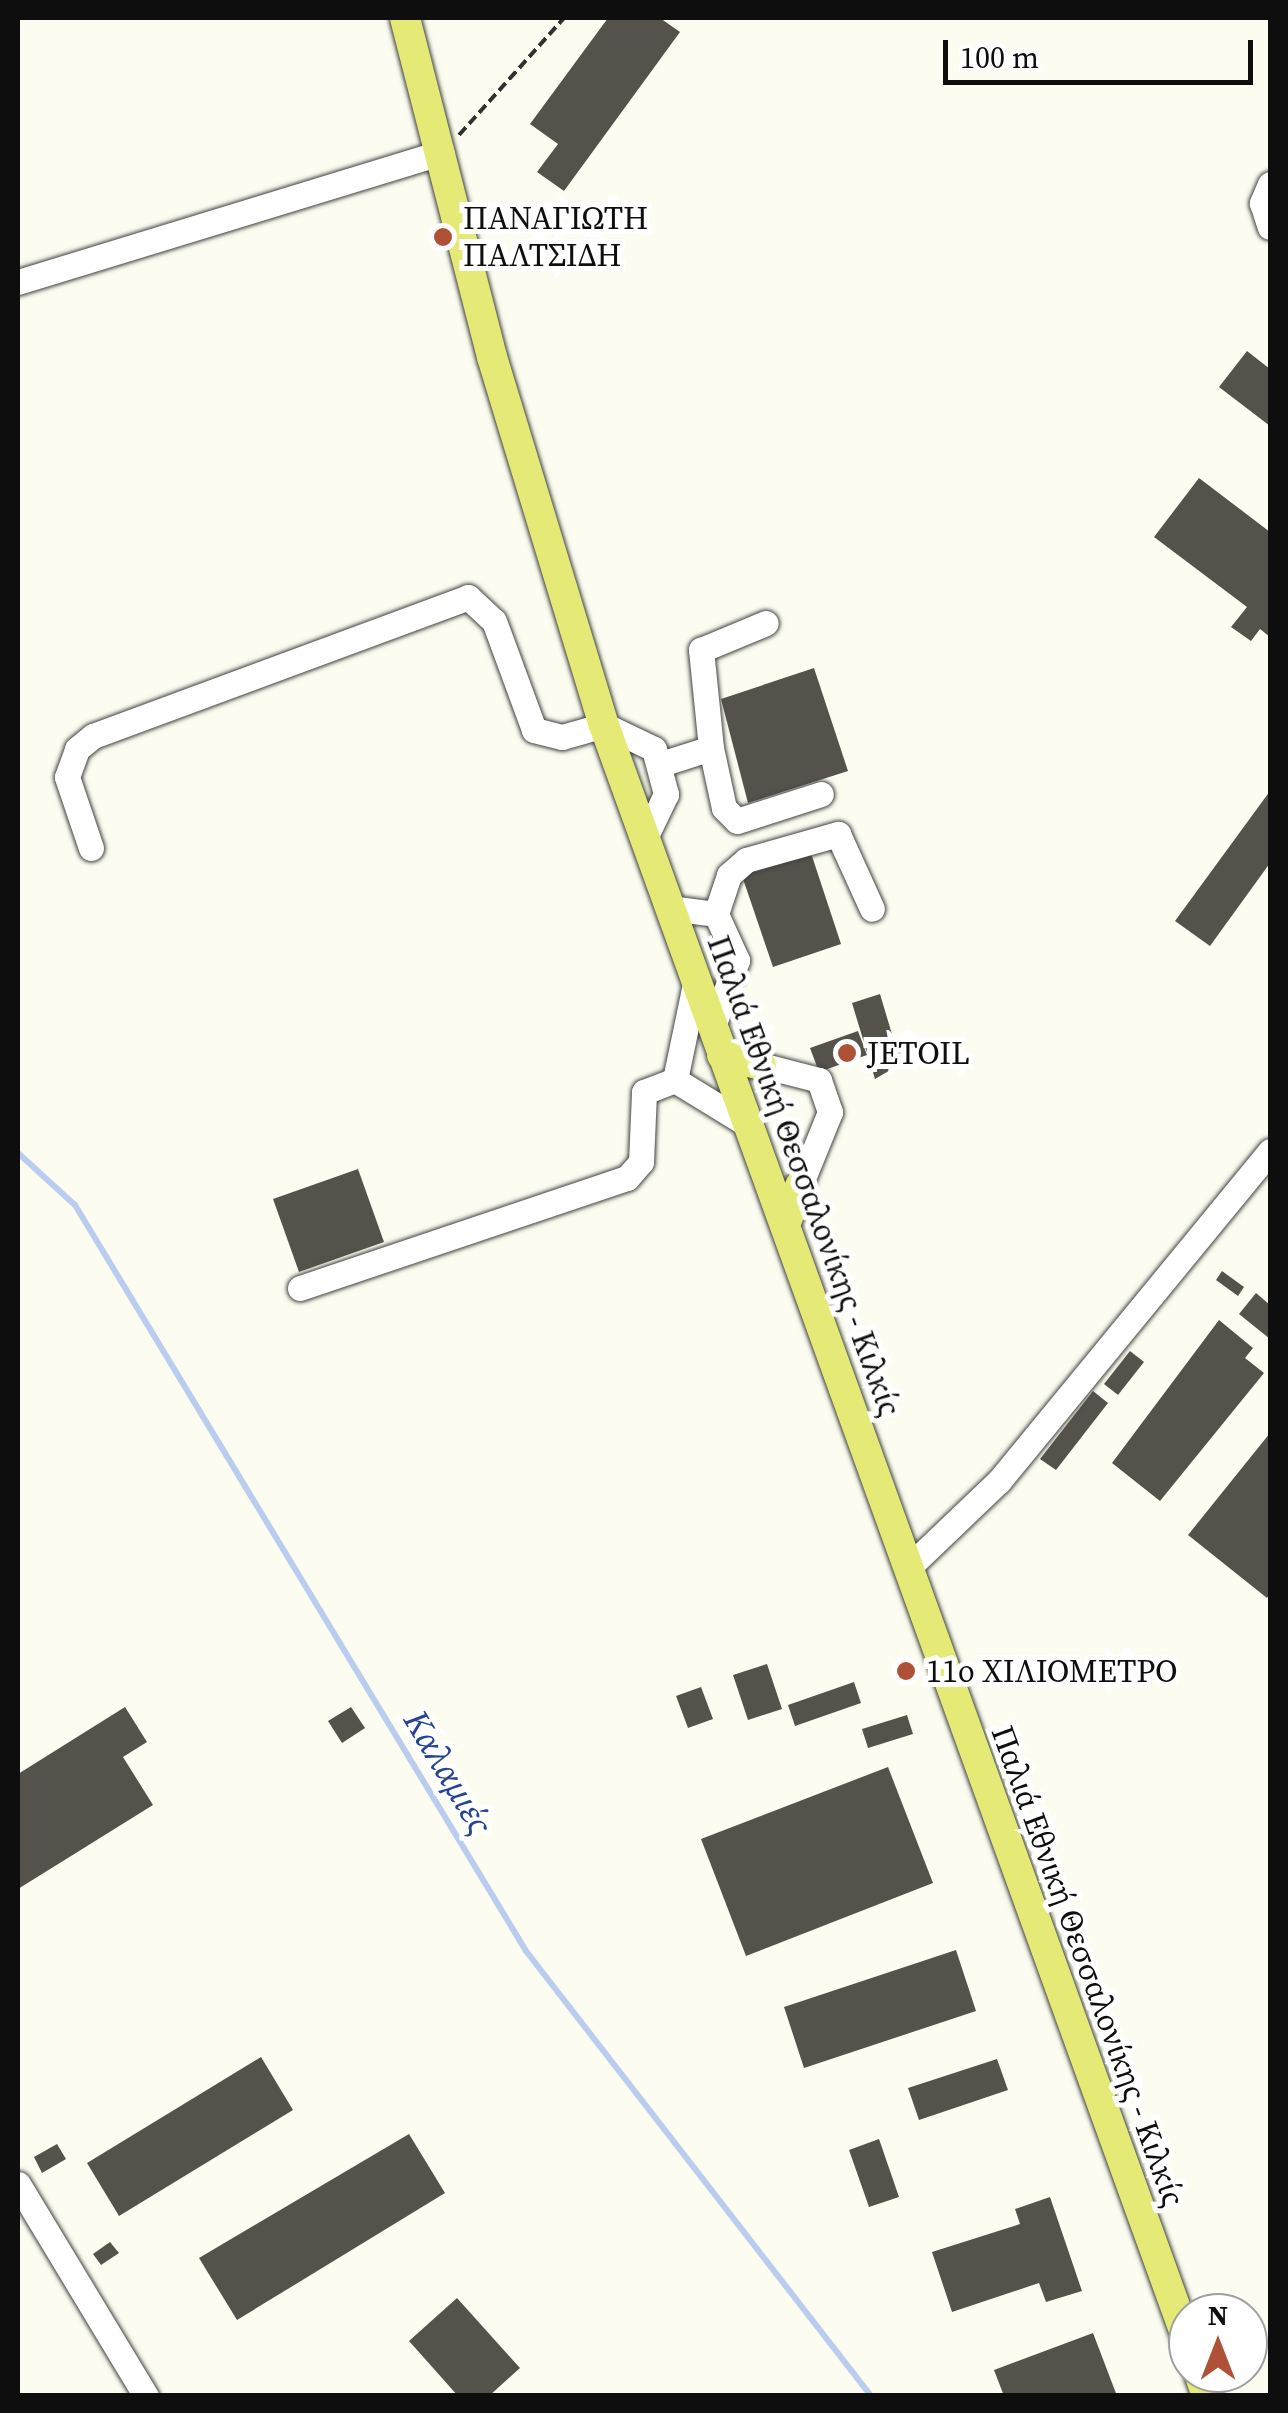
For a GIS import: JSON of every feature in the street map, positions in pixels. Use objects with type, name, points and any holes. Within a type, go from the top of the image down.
[{"type":"main road","name":"Παλιά Εθνική Θεσσαλονίκης - Κιλκίς","points":[[405,18],[604,725],[911,1565],[1171,2293]]},
{"type":"main road","points":[[718,1042],[761,1065]]},
{"type":"main road","points":[[785,1225],[800,1186]]},
{"type":"street","points":[[18,282],[442,152]]},
{"type":"street","points":[[1270,184],[1262,203],[1270,227]]},
{"type":"street","points":[[91,848],[68,778],[77,749],[93,736],[451,599],[486,609],[534,730],[562,738],[604,725],[643,740],[661,764],[666,794],[644,840]]},
{"type":"street","points":[[766,623],[701,650],[711,748],[728,818],[746,820],[822,794]]},
{"type":"street","points":[[661,764],[711,748]]},
{"type":"street","points":[[718,1042],[737,972],[716,914],[729,875],[746,860],[838,834],[872,909]]},
{"type":"street","points":[[669,908],[716,914]]},
{"type":"street","points":[[675,1080],[696,984]]},
{"type":"street","points":[[761,1065],[819,1080],[830,1112],[800,1186]]},
{"type":"street","points":[[675,1080],[750,1126]]},
{"type":"street","points":[[300,1288],[627,1178],[641,1162],[644,1092],[675,1080]]},
{"type":"street","points":[[911,1565],[999,1482],[1270,1151]]},
{"type":"street","points":[[18,2184],[146,2396]]},
{"type":"path","points":[[442,152],[564,18]]},
{"type":"building","points":[[608,18],[660,18],[680,32],[564,191],[537,172],[558,144],[530,124]]},
{"type":"building","points":[[1247,351],[1270,369],[1270,426],[1219,387]]},
{"type":"building","points":[[1199,478],[1270,532],[1270,637],[1260,629],[1251,641],[1231,627],[1247,607],[1154,537]]},
{"type":"building","points":[[814,668],[848,771],[748,803],[721,699]]},
{"type":"building","points":[[1270,791],[1270,863],[1210,946],[1175,921]]},
{"type":"building","points":[[810,850],[841,944],[773,967],[741,873]]},
{"type":"building","points":[[880,994],[894,1041],[911,1036],[916,1055],[875,1079],[852,1003]]},
{"type":"building","points":[[858,1031],[867,1055],[819,1072],[810,1048]]},
{"type":"building","points":[[358,1169],[384,1242],[299,1272],[273,1199]]},
{"type":"building","points":[[1222,1271],[1244,1287],[1238,1296],[1216,1280]]},
{"type":"building","points":[[1256,1293],[1270,1305],[1270,1339],[1239,1314]]},
{"type":"building","points":[[1219,1320],[1253,1348],[1245,1358],[1264,1373],[1160,1501],[1112,1463]]},
{"type":"building","points":[[1130,1351],[1144,1362],[1118,1395],[1104,1384]]},
{"type":"building","points":[[1093,1391],[1108,1403],[1056,1470],[1040,1459]]},
{"type":"building","points":[[1270,1433],[1270,1593],[1267,1598],[1188,1535]]},
{"type":"building","points":[[767,1664],[782,1709],[748,1720],[733,1675]]},
{"type":"building","points":[[854,1682],[861,1703],[795,1726],[788,1705]]},
{"type":"building","points":[[701,1687],[713,1719],[688,1728],[676,1696]]},
{"type":"building","points":[[125,1707],[147,1742],[123,1757],[153,1805],[18,1889],[18,1774]]},
{"type":"building","points":[[351,1707],[365,1728],[342,1743],[328,1721]]},
{"type":"building","points":[[907,1715],[913,1734],[868,1748],[862,1729]]},
{"type":"building","points":[[888,1767],[933,1883],[746,1956],[701,1839]]},
{"type":"building","points":[[956,1950],[976,2011],[804,2068],[784,2007]]},
{"type":"building","points":[[261,2057],[293,2110],[119,2216],[87,2163]]},
{"type":"building","points":[[997,2059],[1008,2090],[919,2120],[908,2088]]},
{"type":"building","points":[[409,2134],[445,2193],[237,2320],[199,2258]]},
{"type":"building","points":[[879,2139],[899,2197],[869,2207],[849,2150]]},
{"type":"building","points":[[57,2144],[66,2159],[42,2173],[34,2157]]},
{"type":"building","points":[[1050,2197],[1082,2291],[1046,2302],[1039,2283],[952,2312],[932,2252],[1020,2224],[1015,2209]]},
{"type":"building","points":[[110,2242],[119,2253],[101,2265],[93,2254]]},
{"type":"building","points":[[457,2298],[520,2368],[489,2396],[458,2396],[409,2341]]},
{"type":"building","points":[[1093,2333],[1117,2396],[1004,2396],[994,2370]]},
{"type":"waterway","name":"Καλαμιές","points":[[18,1153],[75,1205],[526,1951],[871,2396]]},
{"type":"place","name":"ΠΑΝΑΓΙΩΤΗ ΠΑΛΤΣΙΔΗ","points":[[443,237]]},
{"type":"place","name":"JETOIL","points":[[847,1053]]},
{"type":"place","name":"11ο ΧΙΛΙΟΜΕΤΡΟ","points":[[906,1671]]}]
